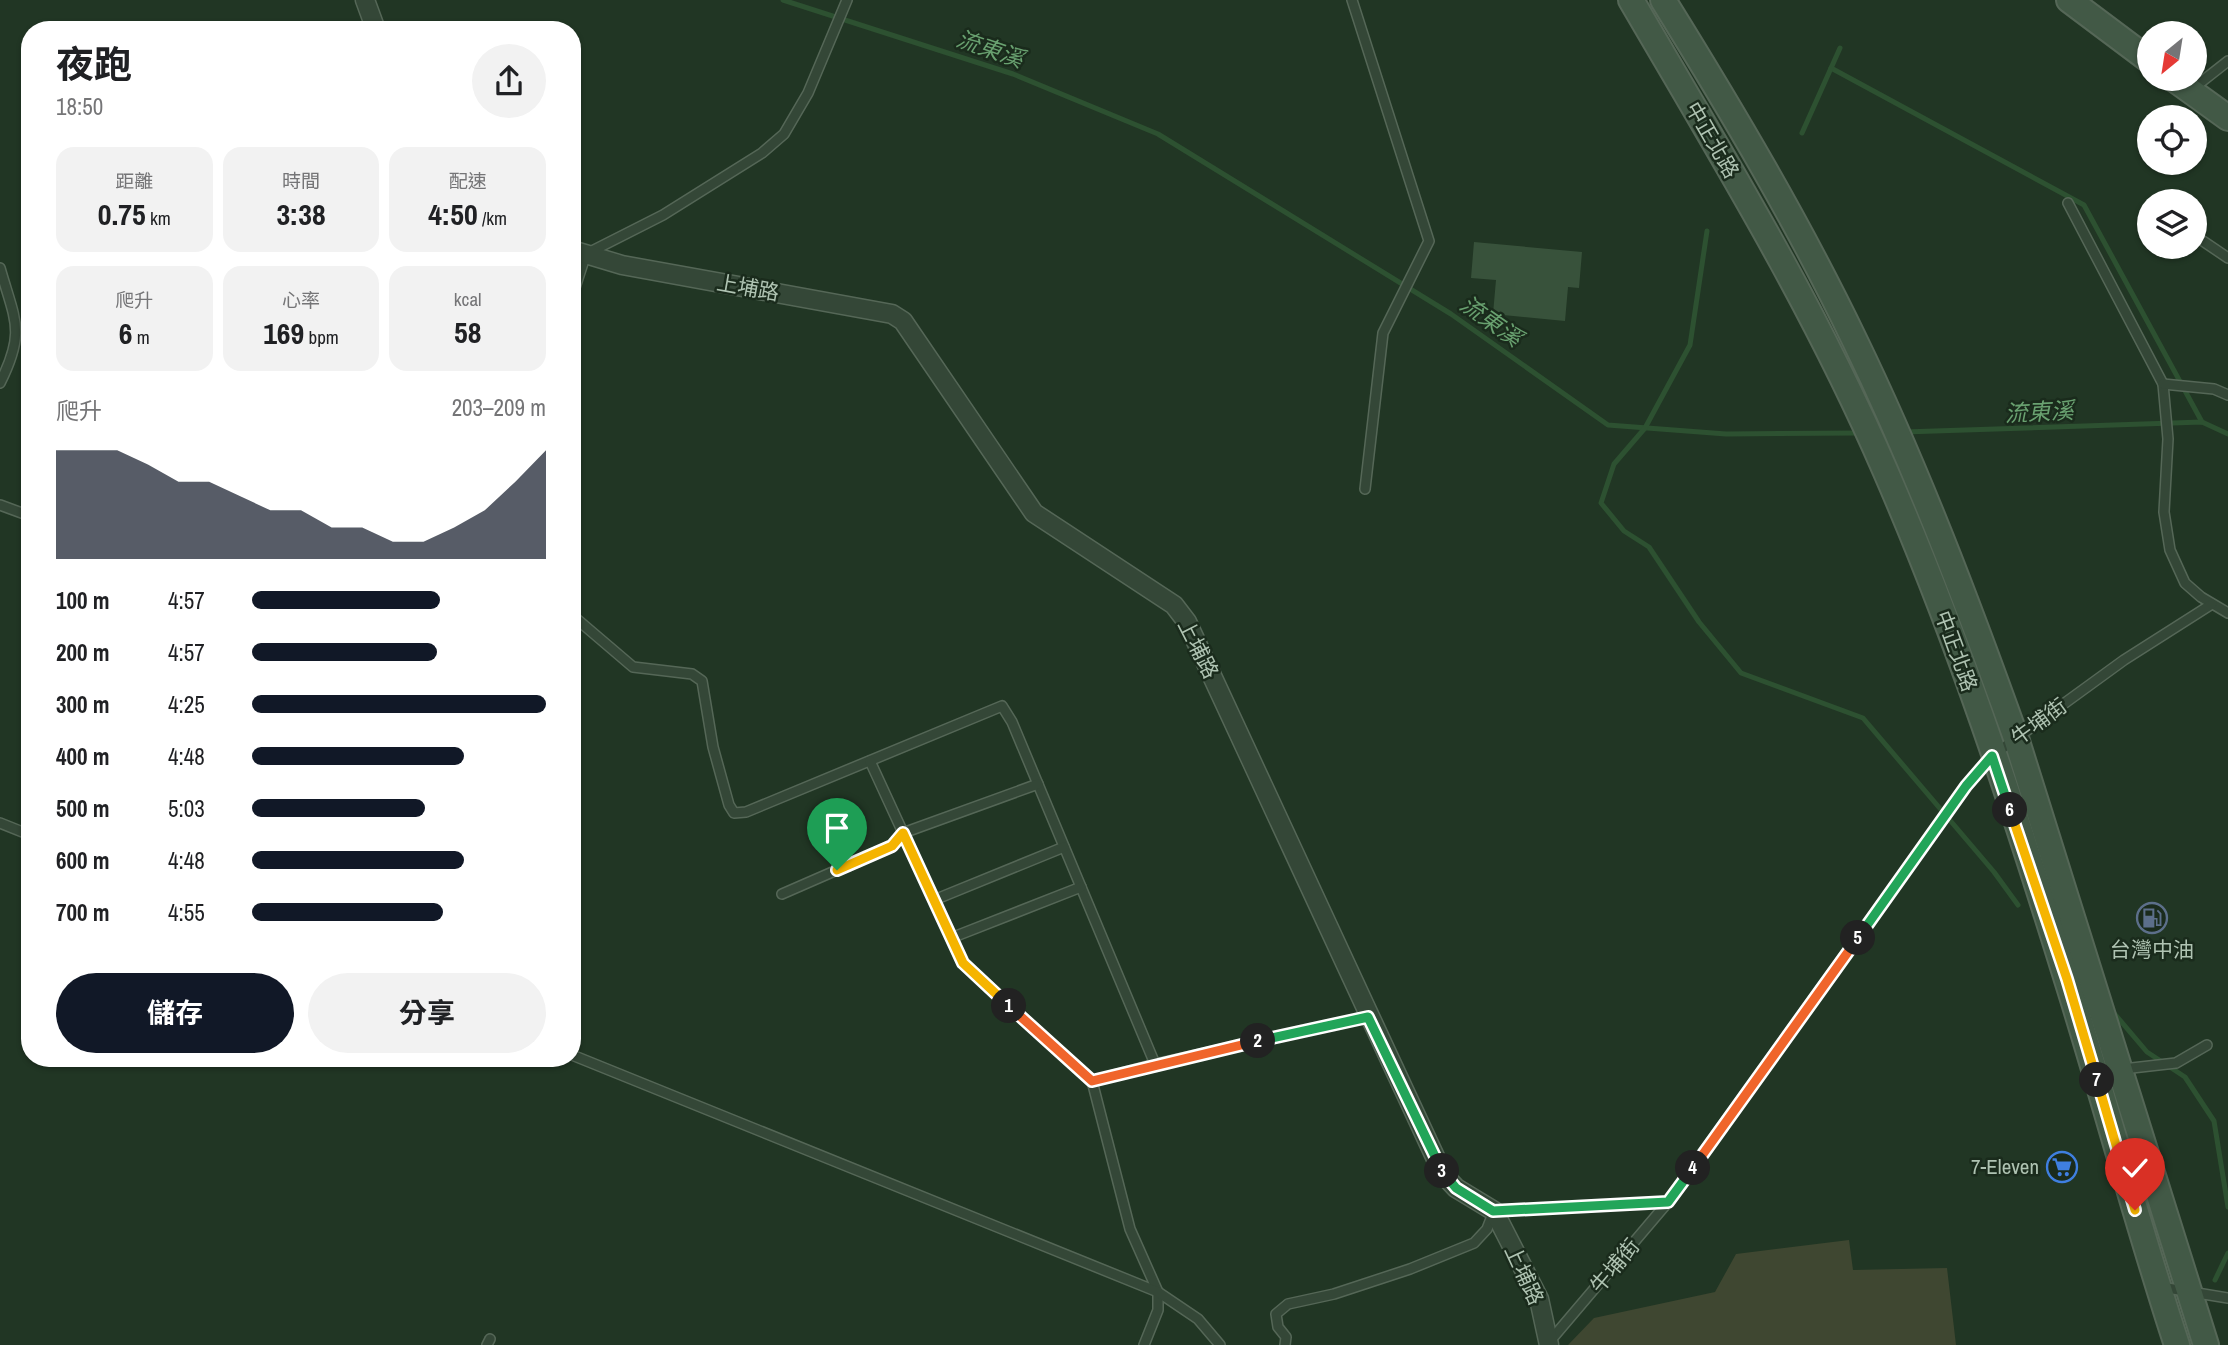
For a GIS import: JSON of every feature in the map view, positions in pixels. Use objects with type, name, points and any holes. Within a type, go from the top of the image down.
[{"type":"main road","name":"中正北路","points":[[1631,0],[1774,245],[1847,388],[1884,469],[1943,613],[2067,979],[2177,1345]]},
{"type":"main road","name":"中正北路","points":[[1663,0],[1805,241],[1881,398],[1912,470],[2017,738],[2118,1070],[2206,1345]]},
{"type":"main road","points":[[2077,2],[2137,50]]},
{"type":"main road","points":[[2191,91],[2228,118]]},
{"type":"street","points":[[365,0],[373,21]]},
{"type":"street","name":"上埔路","points":[[581,253],[622,265],[892,314],[903,321],[1034,513],[1174,605],[1188,622],[1368,1017],[1443,1174],[1456,1188],[1493,1211],[1539,1299],[1548,1344]]},
{"type":"lane","points":[[581,251],[663,215],[762,153],[784,134],[808,93],[848,0]]},
{"type":"lane","points":[[1352,0],[1429,241],[1383,333],[1364,489]]},
{"type":"lane","points":[[2207,72],[2228,61]]},
{"type":"lane","points":[[2068,204],[2163,384],[2168,439],[2164,512],[2170,550],[2185,583],[2228,613]]},
{"type":"lane","points":[[2207,244],[2228,258]]},
{"type":"lane","points":[[0,268],[16,324],[17,345],[0,383]]},
{"type":"lane","points":[[2163,384],[2214,389],[2228,395]]},
{"type":"lane","points":[[0,505],[21,513]]},
{"type":"lane","name":"牛埔街","points":[[1548,1344],[1668,1202],[1950,809],[1992,756],[2124,660],[2212,604]]},
{"type":"lane","points":[[581,623],[633,667],[692,674],[702,681],[713,747],[729,805],[734,813],[746,812],[1002,706],[1012,722],[1154,1064]]},
{"type":"lane","points":[[870,761],[963,963],[1092,1081],[1130,1229],[1158,1292],[1158,1310],[1144,1345]]},
{"type":"lane","points":[[782,894],[892,846],[903,833],[1038,784]]},
{"type":"lane","points":[[0,823],[21,831]]},
{"type":"lane","points":[[934,900],[1064,847]]},
{"type":"lane","points":[[951,938],[1081,887]]},
{"type":"lane","points":[[1092,1081],[1154,1064],[1368,1017]]},
{"type":"lane","points":[[2118,1070],[2176,1063],[2207,1045]]},
{"type":"lane","points":[[581,1059],[1158,1292],[1198,1319],[1220,1345]]},
{"type":"lane","points":[[1285,1345],[1286,1338],[1278,1327],[1276,1314],[1288,1304],[1334,1294],[1410,1269],[1474,1243],[1487,1229],[1493,1211],[1668,1202]]},
{"type":"lane","points":[[2158,1287],[2228,1298]]},
{"type":"green space","points":[[1849,1240],[1853,1270],[1947,1268],[1956,1345],[1568,1345],[1594,1318],[1715,1292],[1736,1254]]},
{"type":"building","points":[[1474,242],[1582,252],[1579,288],[1568,287],[1565,321],[1493,314],[1496,280],[1471,278]]},
{"type":"waterway","name":"流東溪","points":[[783,0],[1013,74],[1158,134],[1451,314],[1608,425],[1726,434],[1859,433]]},
{"type":"waterway","points":[[1802,133],[1840,48]]},
{"type":"waterway","points":[[1831,68],[2084,205],[2202,422]]},
{"type":"waterway","points":[[1707,231],[1690,345],[1645,428],[1614,464],[1601,503],[1624,531],[1649,547],[1699,622],[1741,673],[1863,718],[1994,872],[2018,905]]},
{"type":"waterway","name":"流東溪","points":[[1904,432],[2202,422],[2228,434]]},
{"type":"waterway","points":[[2113,1012],[2147,1052],[2185,1077],[2214,1121],[2228,1207]]},
{"type":"waterway","points":[[2215,1280],[2228,1253]]},
{"type":"place","name":"台灣中油","points":[[2152,918]]},
{"type":"place","name":"7-Eleven","points":[[2062,1167]]},
{"type":"route","points":[[837,870],[892,846],[903,833],[963,963],[1092,1081],[1154,1064],[1368,1017],[1443,1174],[1456,1188],[1493,1211],[1668,1202],[1966,786],[1992,756],[2067,979],[2135,1210]]}]
